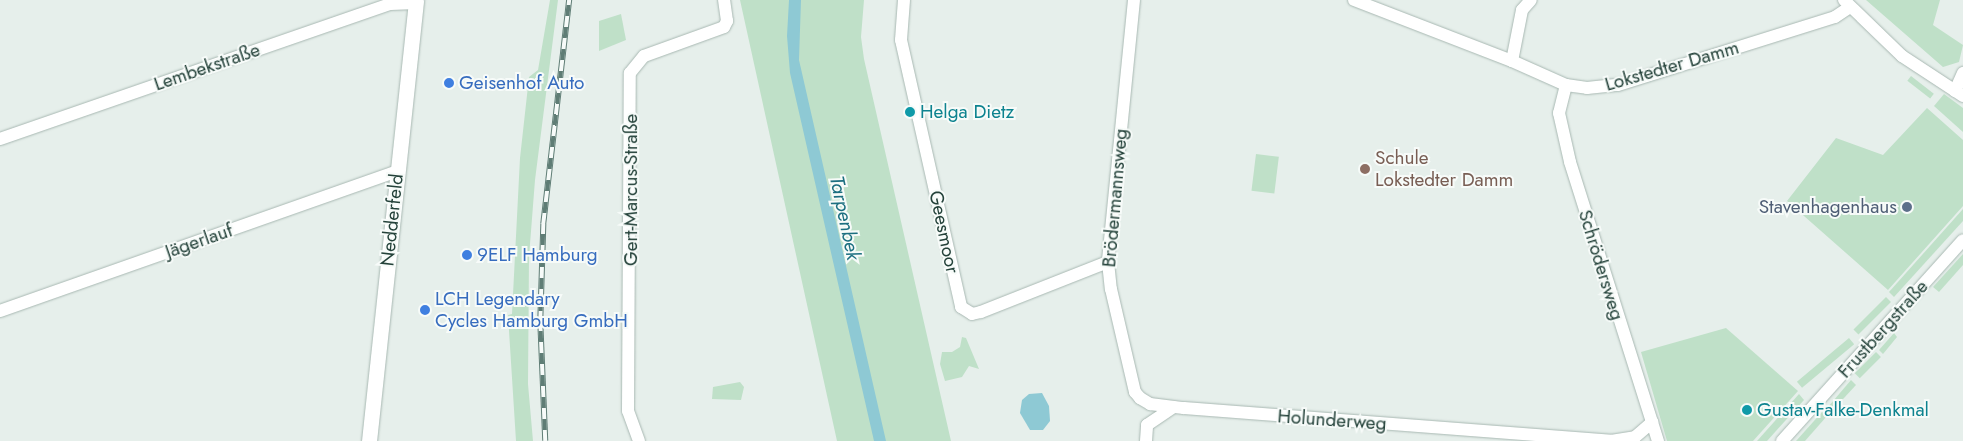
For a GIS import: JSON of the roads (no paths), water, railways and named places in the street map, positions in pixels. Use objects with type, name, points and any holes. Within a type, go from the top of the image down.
[{"type":"main road","name":"Nedderfeld","points":[[369,441],[416,2]]},
{"type":"street","name":"Gert-Marcus-Straße","points":[[639,441],[628,412],[630,73],[644,56],[724,27],[727,21],[724,0]]},
{"type":"street","name":"Geesmoor","points":[[904,0],[901,40],[961,307],[972,314],[981,312],[1108,262]]},
{"type":"street","name":"Brödermannsweg","points":[[1134,0],[1108,262],[1111,288],[1136,392],[1150,404],[1174,407]]},
{"type":"street","name":"Lokstedter Damm","points":[[1354,0],[1512,61],[1566,85],[1587,88],[1618,85],[1835,17],[1847,3]]},
{"type":"street","points":[[1512,61],[1522,10],[1530,0]]},
{"type":"street","name":"Lembekstraße","points":[[0,139],[390,4],[416,2]]},
{"type":"street","points":[[1847,3],[1902,56],[1959,93],[1963,73]]},
{"type":"street","name":"Schrödersweg","points":[[1566,85],[1559,113],[1570,162],[1658,441]]},
{"type":"street","name":"Jägerlauf","points":[[0,311],[398,171]]},
{"type":"street","name":"Frustbergstraße","points":[[1782,441],[1963,240]]},
{"type":"street","points":[[1145,437],[1155,418],[1174,407]]},
{"type":"street","name":"Holunderweg","points":[[1174,407],[1611,441],[1634,437],[1652,422]]},
{"type":"water","points":[[789,0],[801,0],[799,60],[886,441],[874,441],[790,73],[787,36]]},
{"type":"water","points":[[1042,393],[1049,406],[1050,421],[1043,430],[1030,430],[1020,413],[1022,400],[1029,394]]},
{"type":"railway","points":[[545,441],[540,322],[543,224],[569,0]]},
{"type":"place","name":"Geisenhof Auto","points":[[449,83]]},
{"type":"place","name":"Helga Dietz","points":[[910,112]]},
{"type":"place","name":"Schule Lokstedter Damm","points":[[1365,169]]},
{"type":"place","name":"Stavenhagenhaus","points":[[1907,207]]},
{"type":"place","name":"9ELF Hamburg","points":[[467,255]]},
{"type":"place","name":"LCH Legendary Cycles Hamburg GmbH","points":[[425,310]]},
{"type":"place","name":"Gustav-Falke-Denkmal","points":[[1747,410]]},
{"type":"water label","name":"Tarpenbek","points":[[845,218]]}]
